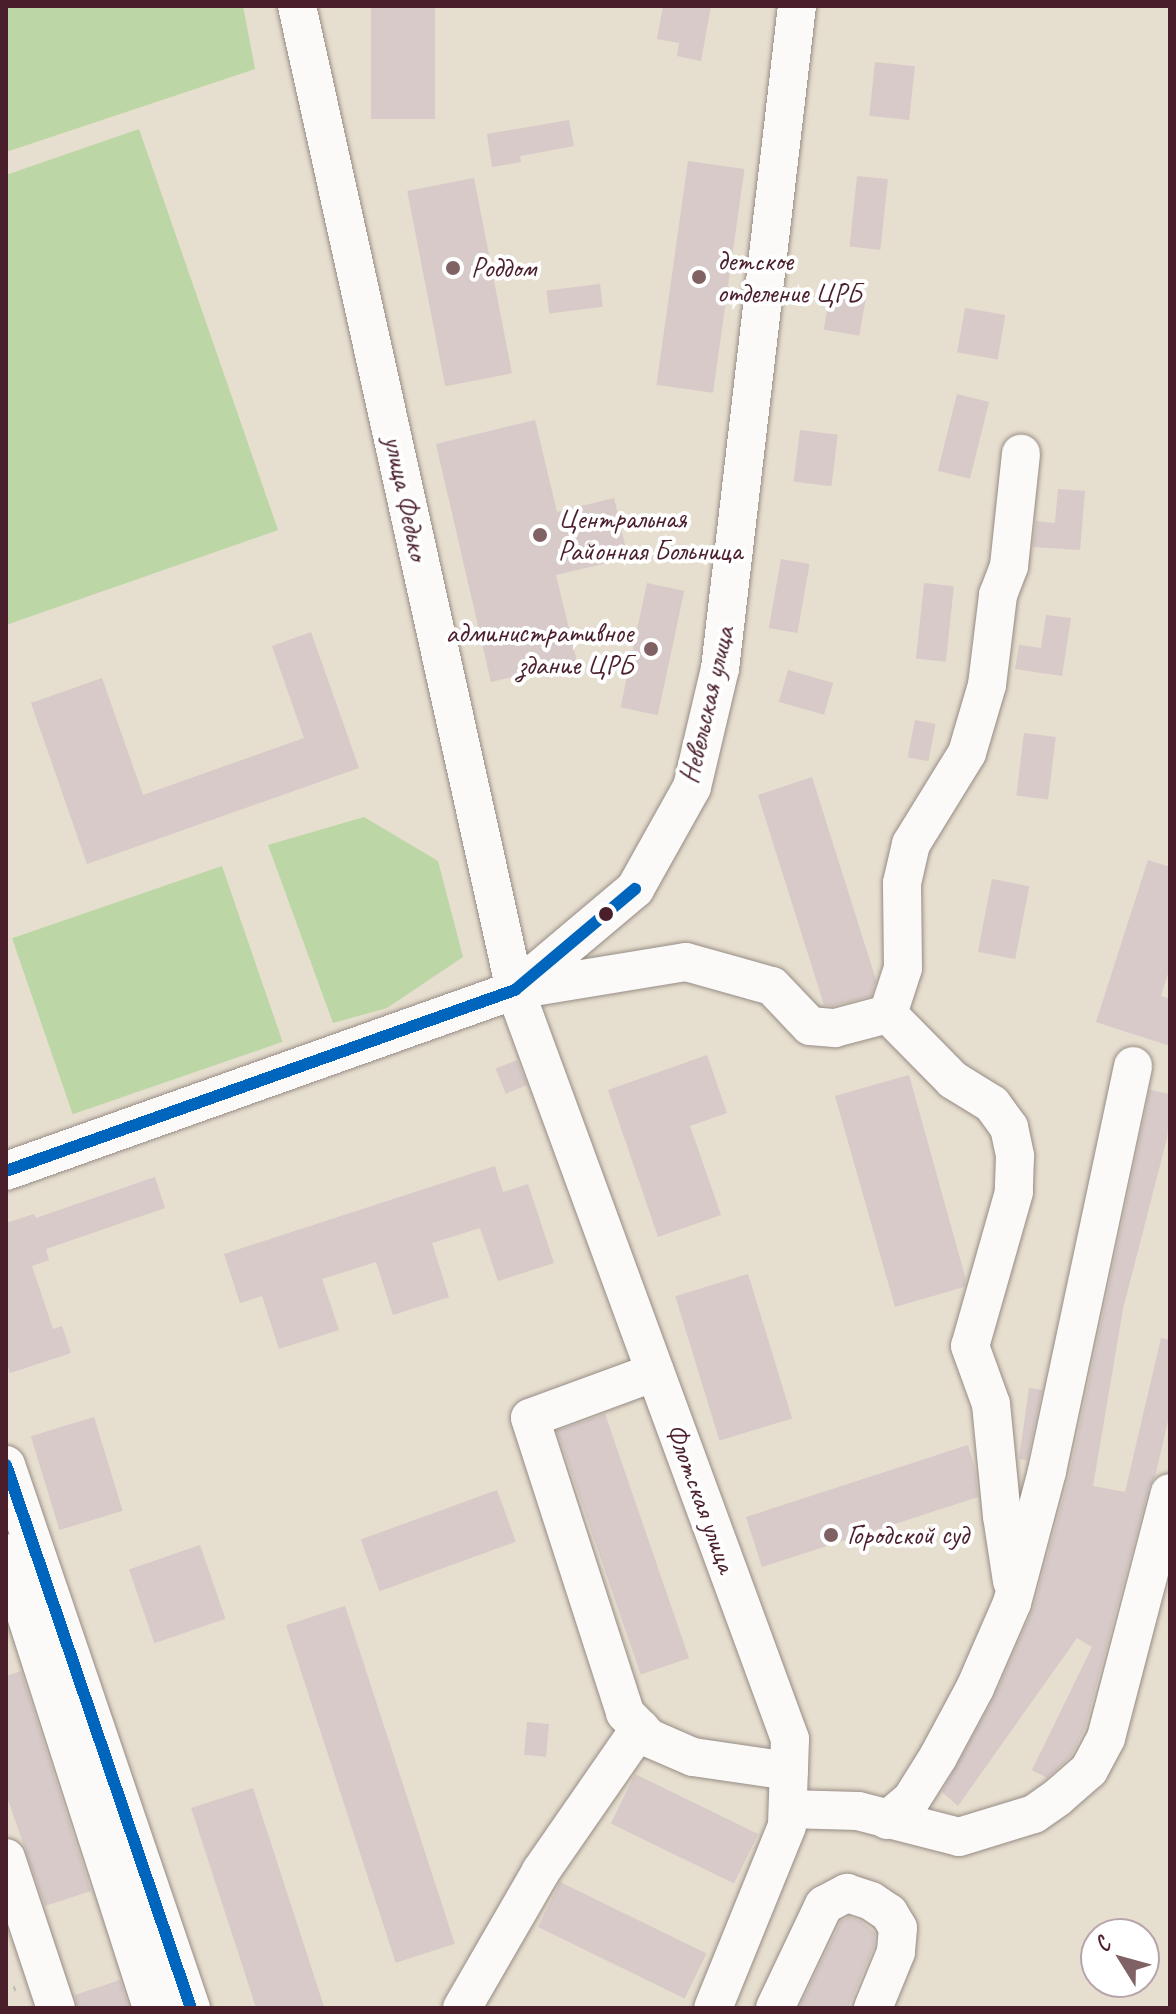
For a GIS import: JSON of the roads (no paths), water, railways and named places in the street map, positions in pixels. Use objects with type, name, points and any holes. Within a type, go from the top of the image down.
[{"type":"street","name":"улица Федько","points":[[297,6],[515,990]]},
{"type":"street","name":"Невельская улица","points":[[6,1171],[515,990],[635,889],[692,787],[720,669],[797,6]]},
{"type":"street","points":[[888,1014],[903,968],[902,883],[911,844],[967,753],[987,685],[998,595],[1009,566],[1021,454]]},
{"type":"street","points":[[515,990],[686,962],[772,986],[810,1026],[835,1028],[888,1014]]},
{"type":"street","name":"Флотская улица","points":[[515,990],[790,1739],[787,1826],[713,2008]]},
{"type":"street","points":[[888,1014],[953,1080],[992,1104],[1009,1127],[1015,1156],[1014,1192],[970,1346],[991,1404],[1002,1516],[1015,1594]]},
{"type":"street","points":[[887,1820],[911,1800],[938,1757],[975,1688],[1015,1594],[1047,1471],[1133,1066]]},
{"type":"street","points":[[655,1372],[530,1418],[625,1713],[649,1738],[693,1757],[789,1771]]},
{"type":"street","points":[[6,1465],[191,2008]]},
{"type":"street","points":[[788,1809],[858,1811],[959,1837],[1034,1814],[1089,1770],[1106,1738],[1170,1493]]},
{"type":"street","points":[[6,1553],[152,2008]]},
{"type":"street","points":[[462,2008],[541,1871],[640,1728]]},
{"type":"street","points":[[6,1858],[56,2008]]},
{"type":"street","points":[[775,2008],[824,1905],[847,1893],[871,1901],[889,1913],[898,1928],[896,1952],[873,2008]]},
{"type":"place","name":"Роддом","points":[[453,268]]},
{"type":"place","name":"детское отделение ЦРБ","points":[[699,277]]},
{"type":"place","name":"Центральная Районная Больница","points":[[540,535]]},
{"type":"place","name":"административное здание ЦРБ","points":[[651,649]]},
{"type":"place","name":"Городской суд","points":[[831,1535]]}]
